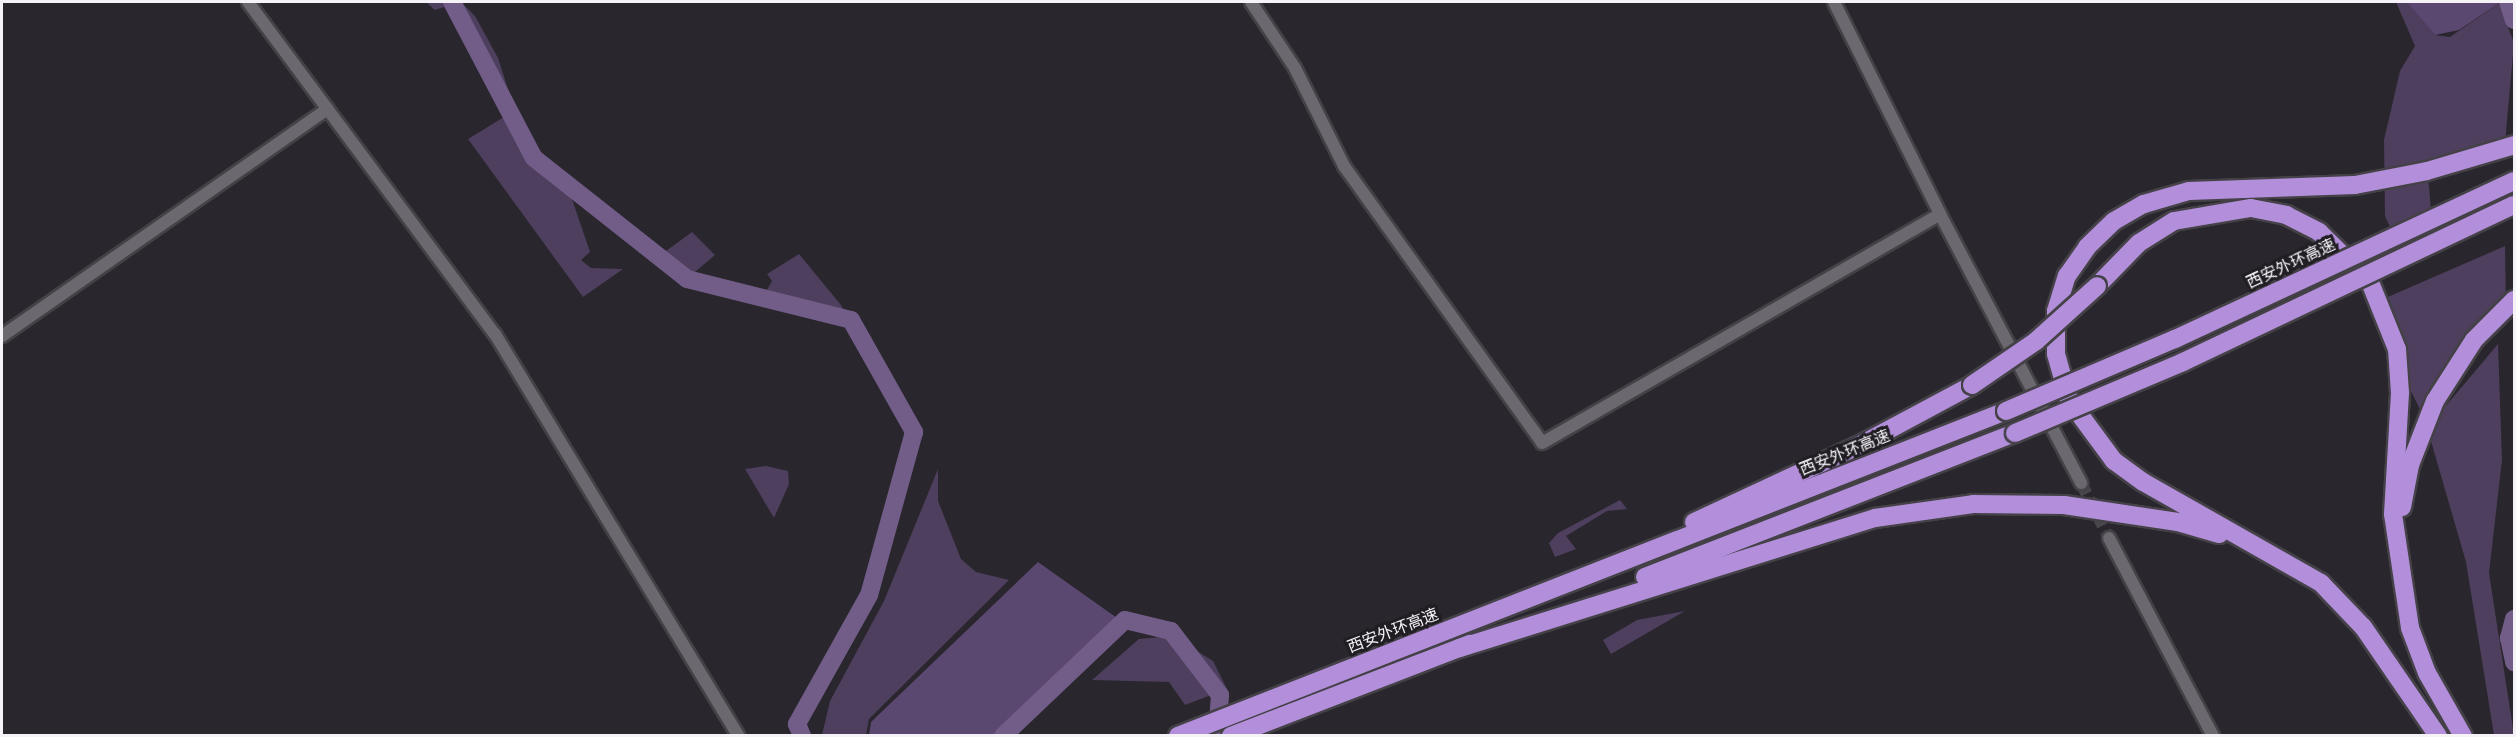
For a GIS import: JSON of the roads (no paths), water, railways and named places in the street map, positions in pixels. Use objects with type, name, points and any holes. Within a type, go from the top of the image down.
[{"type":"highway","points":[[2438,735],[2363,627],[2321,583],[2143,482],[2114,461],[2087,430],[2068,400],[2056,354],[2056,311],[2067,276],[2114,221],[2144,204],[2189,191],[2355,185],[2427,171],[2514,145]]},
{"type":"highway","name":"西安外环高速","points":[[1179,735],[2006,411],[2175,339],[2514,181]]},
{"type":"highway","points":[[1231,735],[2015,433],[2183,362],[2514,205]]},
{"type":"highway","points":[[1458,627],[1864,443],[1972,385],[2036,342],[2097,286],[2139,243],[2174,221],[2219,210],[2251,208],[2286,215],[2342,251],[2370,282],[2397,349],[2400,393],[2392,513],[2403,588],[2410,628],[2427,673],[2463,735]]},
{"type":"highway","points":[[2403,588],[2401,512],[2410,465],[2435,401],[2474,340],[2514,300]]},
{"type":"highway","points":[[1460,648],[1875,518],[1973,504],[2064,505],[2144,516],[2216,533],[2280,558]]},
{"type":"street","points":[[248,2],[495,334],[738,735]]},
{"type":"street","points":[[1251,2],[1295,68],[1344,166],[1542,444],[1940,214]]},
{"type":"street","points":[[1834,2],[1940,214],[2081,483]]},
{"type":"street","points":[[2,336],[328,109]]},
{"type":"street","points":[[2109,538],[2213,735]]},
{"type":"waterway","points":[[452,2],[534,158],[687,279],[851,320],[914,432],[869,595],[797,724],[802,736]]},
{"type":"waterway","points":[[2508,2],[2514,20]]},
{"type":"waterway","points":[[2514,619],[2509,638],[2514,662]]},
{"type":"waterway","points":[[1003,736],[1125,620],[1171,631],[1220,695],[1217,736]]},
{"type":"tunnel","points":[[2081,483],[2109,538]]}]
